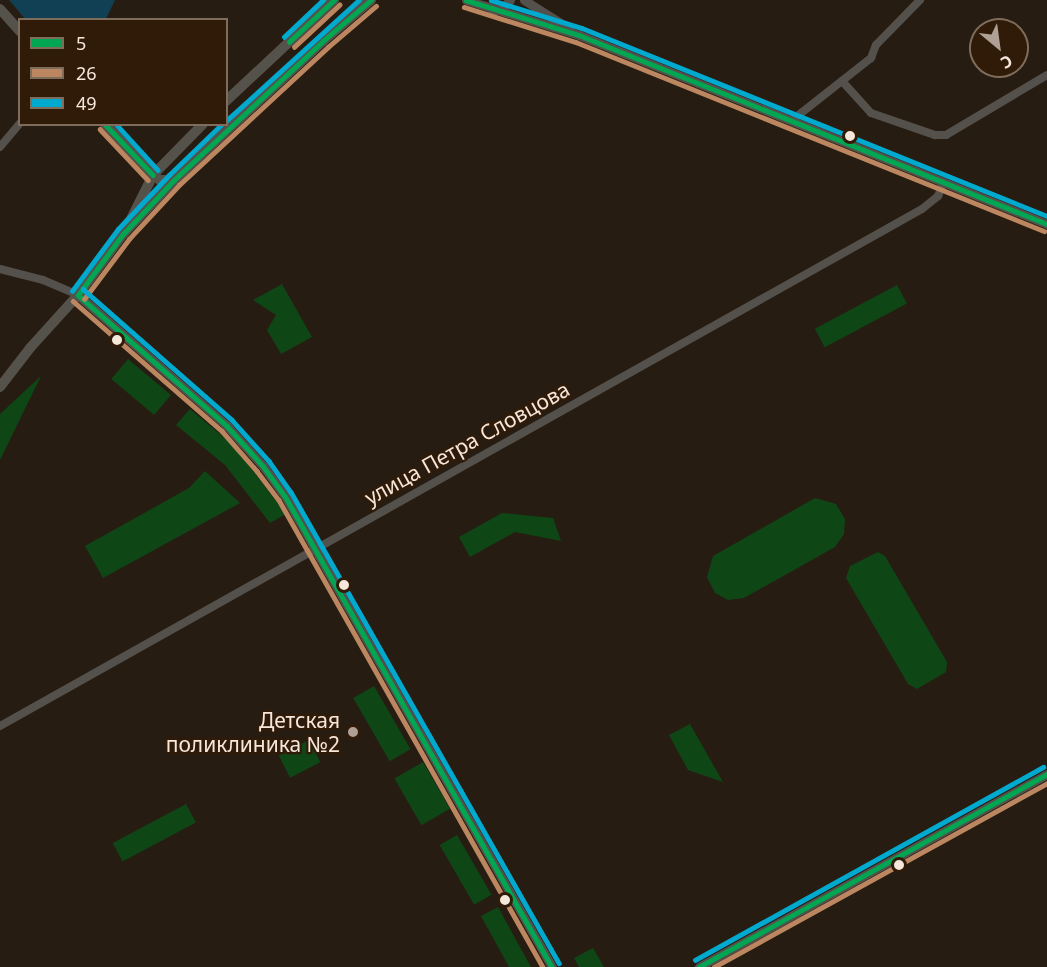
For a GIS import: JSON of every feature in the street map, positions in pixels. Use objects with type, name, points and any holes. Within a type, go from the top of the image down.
[{"type":"main road","points":[[228,99],[334,0]]},
{"type":"main road","points":[[0,387],[30,348],[78,294],[123,234],[174,180],[370,0]]},
{"type":"main road","points":[[0,9],[18,29]]},
{"type":"main road","points":[[107,126],[153,175],[160,180],[174,180]]},
{"type":"main road","points":[[123,234],[153,175],[201,126]]},
{"type":"street","points":[[466,0],[487,9],[579,35],[943,184],[1047,224]]},
{"type":"street","points":[[475,0],[487,9],[500,10],[510,0]]},
{"type":"street","points":[[524,0],[579,35]]},
{"type":"street","points":[[791,121],[871,58],[876,45],[920,0]]},
{"type":"street","points":[[842,81],[871,113],[935,135],[946,135],[1047,75]]},
{"type":"street","points":[[0,147],[18,125]]},
{"type":"street","name":"улица Петра Словцова","points":[[0,726],[922,208],[938,196],[943,184]]},
{"type":"street","points":[[0,269],[43,280],[78,294],[227,426],[269,473],[315,548],[552,967]]},
{"type":"street","points":[[699,967],[1047,774]]},
{"type":"green space","points":[[282,284],[312,337],[281,354],[267,330],[276,315],[253,300]]},
{"type":"green space","points":[[897,285],[907,304],[825,347],[815,329]]},
{"type":"green space","points":[[128,359],[171,395],[154,415],[111,379]]},
{"type":"green space","points":[[41,376],[0,460],[0,414]]},
{"type":"green space","points":[[190,409],[234,446],[286,514],[270,523],[225,465],[176,425]]},
{"type":"green space","points":[[205,471],[240,503],[103,578],[85,546],[189,488]]},
{"type":"green space","points":[[815,498],[836,504],[845,519],[844,534],[835,547],[744,598],[728,600],[715,593],[707,577],[713,556]]},
{"type":"green space","points":[[502,513],[553,518],[561,541],[515,532],[470,557],[459,537]]},
{"type":"green space","points":[[878,552],[885,556],[947,662],[946,672],[917,689],[908,684],[846,578],[850,566]]},
{"type":"green space","points":[[374,686],[411,749],[390,761],[353,698]]},
{"type":"green space","points":[[690,724],[723,782],[688,770],[669,735]]},
{"type":"green space","points":[[309,740],[320,762],[290,778],[279,755]]},
{"type":"green space","points":[[423,762],[450,809],[421,825],[394,778]]},
{"type":"green space","points":[[186,804],[196,823],[123,862],[113,843]]},
{"type":"green space","points":[[457,835],[492,895],[474,905],[440,845]]},
{"type":"green space","points":[[498,907],[531,967],[509,967],[481,916]]},
{"type":"green space","points":[[593,948],[604,967],[579,967],[574,958]]},
{"type":"water","points":[[9,0],[115,0],[106,18],[24,18]]},
{"type":"transit line","name":"49","points":[[284,37],[323,0]]},
{"type":"transit line","name":"5","points":[[289,42],[334,0]]},
{"type":"transit line","name":"49","points":[[228,119],[359,0]]},
{"type":"transit line","name":"5","points":[[78,295],[123,234],[174,180],[323,41],[371,0]]},
{"type":"transit line","name":"5","points":[[466,0],[579,35],[1047,224]]},
{"type":"transit line","name":"49","points":[[491,0],[582,28],[1047,216]]},
{"type":"transit line","name":"26","points":[[294,47],[339,5]]},
{"type":"transit line","name":"26","points":[[84,299],[129,239],[179,185],[328,47],[376,6]]},
{"type":"transit line","name":"26","points":[[464,7],[576,42],[1044,231]]},
{"type":"transit line","name":"5","points":[[107,126],[153,175]]},
{"type":"transit line","name":"49","points":[[118,126],[158,170]]},
{"type":"transit line","name":"49","points":[[72,291],[118,229],[220,126]]},
{"type":"transit line","name":"26","points":[[100,129],[148,180]]},
{"type":"transit line","name":"49","points":[[83,289],[232,420],[269,461],[291,492],[559,963]]},
{"type":"transit line","name":"5","points":[[78,295],[227,426],[263,466],[285,496],[552,967]]},
{"type":"transit line","name":"26","points":[[73,301],[222,431],[279,500],[543,967]]},
{"type":"transit line","name":"49","points":[[695,960],[1043,767]]},
{"type":"transit line","name":"5","points":[[699,967],[1047,774]]},
{"type":"transit line","name":"26","points":[[714,967],[1047,783]]},
{"type":"place","name":"Детская поликлиника №2","points":[[353,732]]}]
